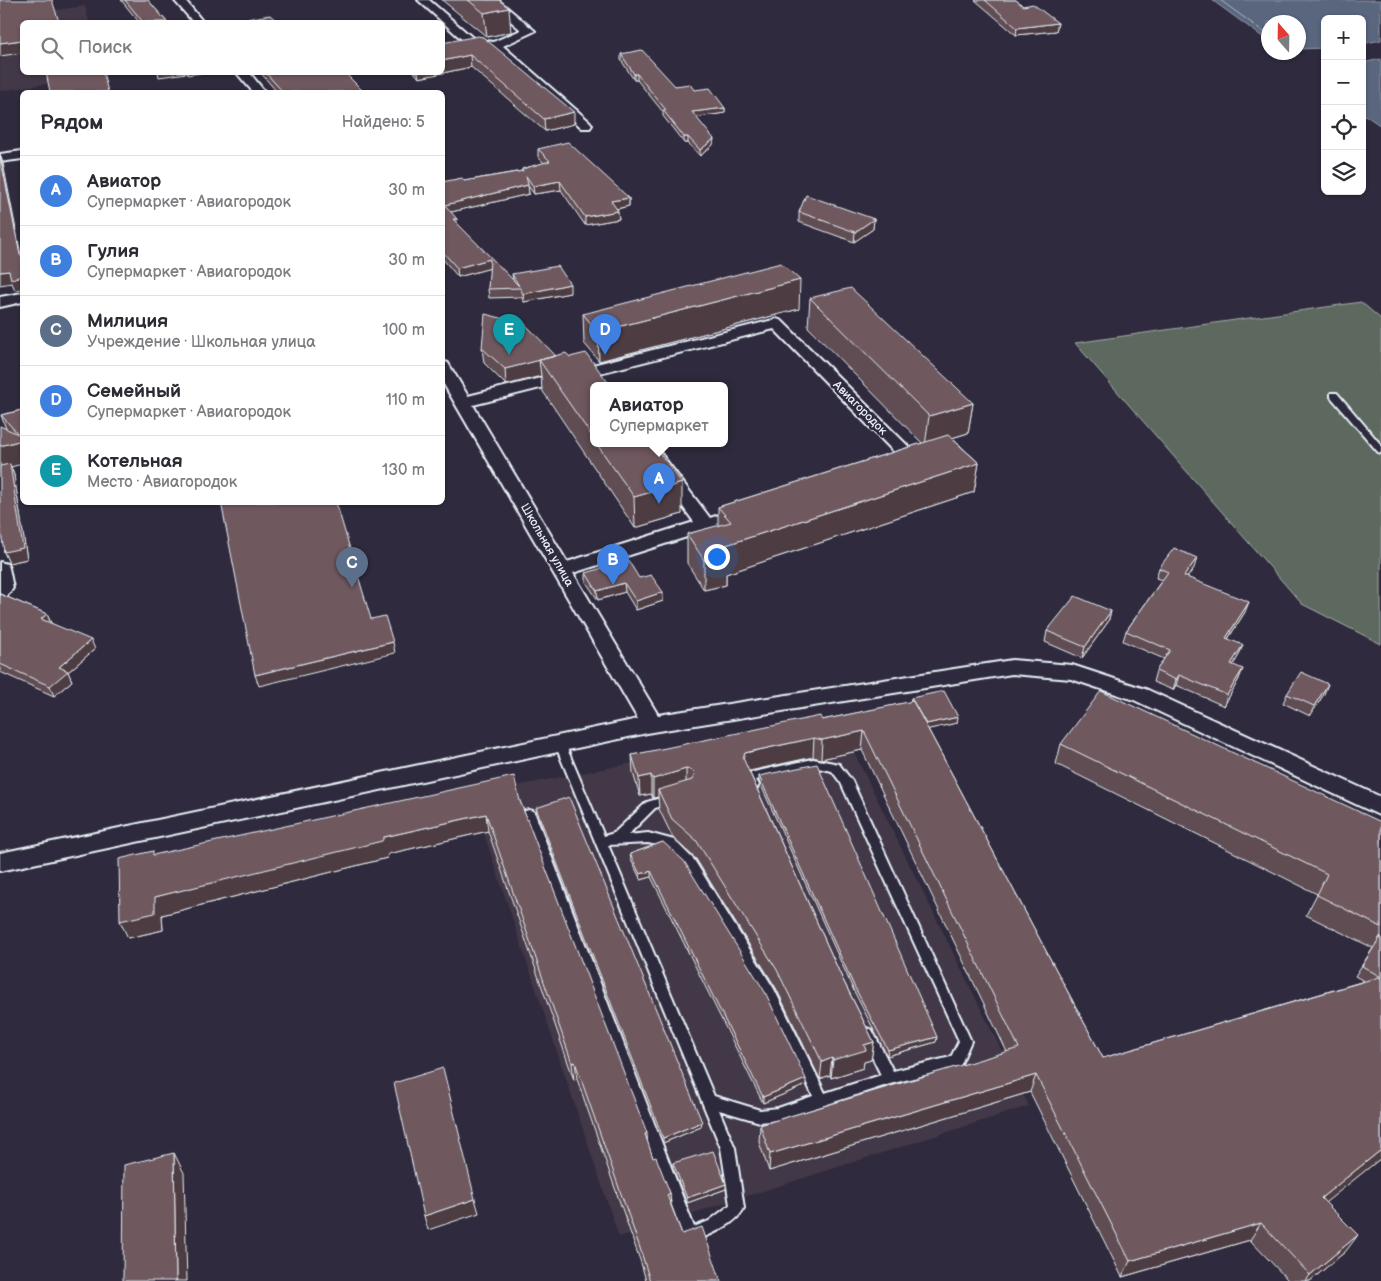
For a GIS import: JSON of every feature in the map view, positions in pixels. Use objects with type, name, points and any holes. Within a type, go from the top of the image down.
[{"type":"street","points":[[179,0],[196,20]]},
{"type":"street","points":[[423,0],[471,42],[495,45],[529,32],[491,0]]},
{"type":"street","points":[[495,45],[586,125]]},
{"type":"street","points":[[245,75],[257,90]]},
{"type":"street","points":[[0,158],[20,154]]},
{"type":"street","points":[[0,302],[20,298]]},
{"type":"street","name":"Авиагородок","points":[[464,402],[777,324],[912,461],[884,470]]},
{"type":"street","name":"Школьная улица","points":[[445,371],[652,724]]},
{"type":"street","points":[[590,371],[599,382]]},
{"type":"street","points":[[647,447],[706,525]]},
{"type":"street","points":[[562,570],[762,508]]},
{"type":"street","points":[[0,568],[3,588],[0,591]]},
{"type":"street","points":[[0,862],[652,724],[1012,667],[1072,672],[1141,695],[1381,807]]},
{"type":"lane","points":[[1334,395],[1381,450]]},
{"type":"lane","points":[[528,814],[690,1236],[714,1226],[736,1208],[728,1148],[560,744]]},
{"type":"lane","points":[[709,1101],[760,1116],[778,1114],[890,1078],[955,1062],[965,1040],[846,781],[834,767],[813,763],[749,777],[757,795]]},
{"type":"lane","points":[[601,842],[618,837],[652,805],[687,794]]},
{"type":"lane","points":[[601,842],[648,838],[670,843],[690,863],[770,993],[822,1100]]},
{"type":"lane","points":[[860,1020],[890,1078]]},
{"type":"shaded area","points":[[85,6],[88,20],[20,20],[20,75],[105,75],[0,91],[0,28],[5,17]]},
{"type":"shaded area","points":[[839,722],[1029,1106],[619,1237],[471,795]]},
{"type":"green space","points":[[1361,302],[1381,319],[1381,644],[1302,604],[1075,343]]},
{"type":"water","points":[[1212,0],[1381,0],[1381,40],[1366,43],[1366,15],[1321,15],[1321,48],[1306,49],[1306,15],[1261,15],[1261,36]]},
{"type":"water","points":[[1381,59],[1381,126],[1366,116],[1366,62]]},
{"type":"building","points":[[0,0],[52,0],[58,20],[20,20],[20,40],[0,43]]},
{"type":"building","points":[[125,0],[148,0],[165,20],[141,20]]},
{"type":"building","points":[[468,0],[499,0],[509,8],[484,13]]},
{"type":"building","points":[[985,0],[1016,0],[1023,6],[1033,4],[1058,23],[1017,28]]},
{"type":"building","points":[[270,15],[276,20],[240,20]]},
{"type":"building","points":[[478,36],[483,37],[574,112],[544,119],[470,55],[445,60],[445,42]]},
{"type":"building","points":[[642,50],[675,86],[690,84],[694,90],[710,88],[725,108],[692,112],[714,139],[700,150],[688,137],[684,137],[663,110],[666,110],[637,74],[634,74],[621,54]]},
{"type":"building","points":[[47,75],[104,75],[108,90],[50,90]]},
{"type":"building","points":[[268,75],[347,75],[362,90],[281,90]]},
{"type":"building","points":[[568,142],[629,198],[611,201],[618,211],[585,217],[560,181],[533,186],[526,176],[528,185],[445,205],[445,181],[462,178],[464,181],[523,171],[522,169],[550,161],[538,149]]},
{"type":"building","points":[[0,155],[20,255],[20,277],[11,279],[9,271],[0,272]]},
{"type":"building","points":[[806,195],[874,219],[855,232],[799,212]]},
{"type":"building","points":[[445,205],[457,219],[453,219],[519,286],[512,274],[558,266],[570,284],[523,294],[520,288],[488,289],[490,259],[457,268],[445,254]]},
{"type":"building","points":[[781,263],[800,280],[598,332],[583,314]]},
{"type":"building","points":[[851,288],[973,403],[929,416],[810,298]]},
{"type":"building","points":[[485,314],[525,324],[556,356],[505,369],[482,348]]},
{"type":"building","points":[[566,353],[570,357],[586,353],[608,382],[590,382],[590,433],[539,360]]},
{"type":"building","points":[[20,410],[20,441],[0,446],[0,426],[18,434],[1,415]]},
{"type":"building","points":[[948,435],[979,463],[720,547],[726,555],[704,560],[687,534],[731,522],[718,507]]},
{"type":"building","points":[[599,447],[655,447],[682,483],[634,497]]},
{"type":"building","points":[[10,464],[23,548],[4,552],[0,525],[0,466]]},
{"type":"building","points":[[222,505],[337,505],[371,619],[385,616],[393,642],[255,675]]},
{"type":"building","points":[[1174,548],[1197,558],[1184,576],[1249,602],[1226,638],[1243,645],[1231,664],[1243,669],[1227,695],[1179,675],[1176,680],[1156,671],[1170,650],[1126,631],[1168,572],[1159,568]]},
{"type":"building","points":[[628,560],[639,578],[651,575],[663,592],[636,601],[624,583],[597,591],[586,573]]},
{"type":"building","points":[[0,594],[47,614],[41,619],[91,640],[59,667],[68,671],[50,686],[0,664]]},
{"type":"building","points":[[1075,596],[1111,611],[1085,647],[1047,631]]},
{"type":"building","points":[[1301,672],[1328,684],[1314,706],[1287,694]]},
{"type":"building","points":[[944,691],[958,717],[926,724],[911,698]]},
{"type":"building","points":[[1101,691],[1381,822],[1381,927],[1317,895],[1327,874],[1061,744]]},
{"type":"building","points":[[913,701],[1103,1058],[1379,977],[1381,979],[1381,1150],[1321,1198],[1358,1235],[1310,1275],[1261,1223],[1130,1261],[1036,1075],[770,1154],[760,1125],[1019,1048],[864,731],[822,740],[814,738],[749,752],[745,753],[743,758],[842,978],[874,1042],[864,1045],[866,1050],[822,1062],[777,970],[696,840],[672,819],[658,790],[692,780],[695,774],[691,770],[686,769],[653,779],[651,775],[639,778],[632,755],[820,716],[822,720]]},
{"type":"building","points":[[817,764],[937,1037],[888,1050],[854,986],[759,776]]},
{"type":"building","points":[[514,776],[520,801],[647,1133],[645,1134],[653,1158],[656,1157],[670,1193],[667,1195],[682,1234],[702,1227],[721,1281],[650,1281],[575,1062],[572,1063],[486,814],[384,837],[382,841],[155,897],[155,913],[120,921],[119,859],[153,851],[153,855]]},
{"type":"building","points":[[569,797],[702,1122],[663,1138],[536,808]]},
{"type":"building","points":[[663,842],[684,861],[765,992],[806,1079],[763,1097],[651,871],[640,874],[630,854]]},
{"type":"building","points":[[1381,936],[1381,977],[1362,966]]},
{"type":"building","points":[[443,1068],[475,1199],[424,1216],[394,1083]]},
{"type":"building","points":[[713,1151],[726,1184],[687,1198],[673,1163]]},
{"type":"building","points":[[174,1153],[176,1281],[123,1281],[124,1165]]},
{"type":"place","name":"Котельная","points":[[509,355]]},
{"type":"place","name":"Семейный","points":[[605,355]]},
{"type":"place","name":"Авиатор","points":[[659,504]]},
{"type":"place","name":"Гулия","points":[[613,585]]},
{"type":"place","name":"Милиция","points":[[352,588]]}]
